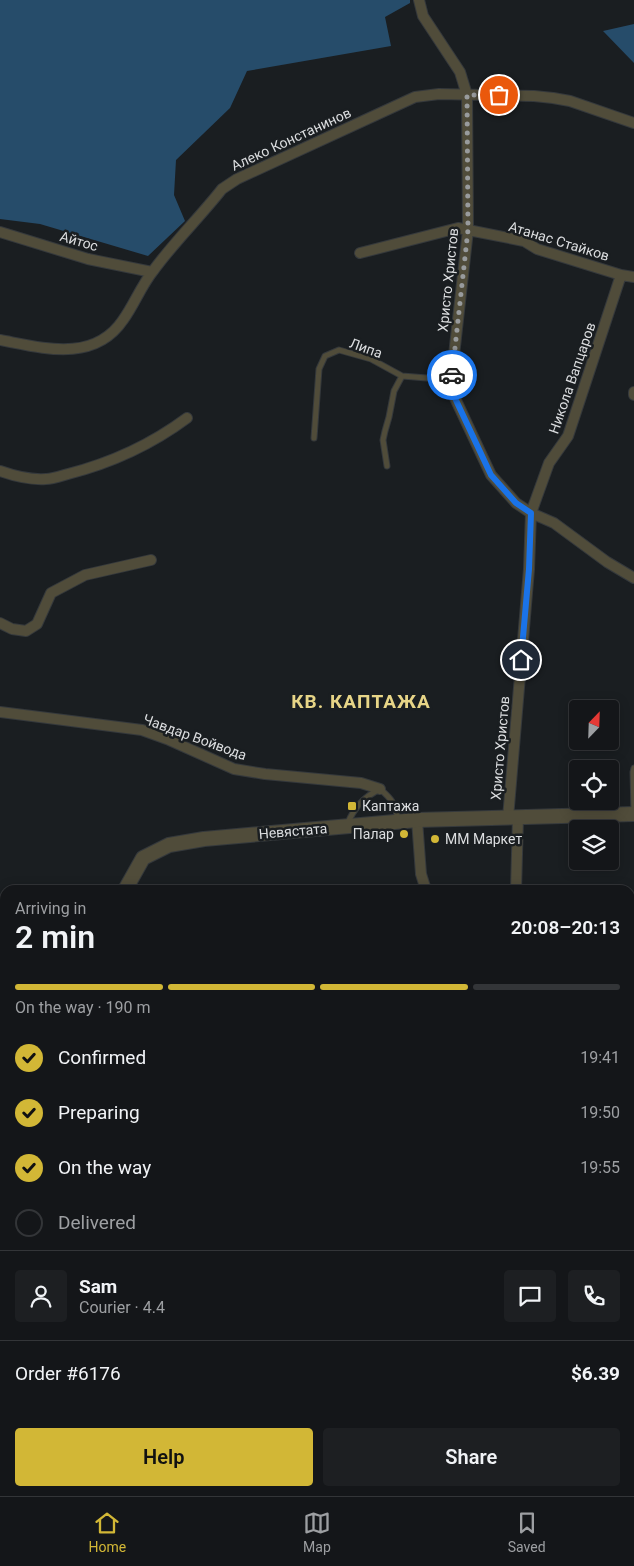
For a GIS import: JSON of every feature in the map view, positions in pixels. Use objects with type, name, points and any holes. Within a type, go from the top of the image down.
[{"type":"street","name":"Христо Христов","points":[[419,0],[423,16],[460,72],[467,95],[468,230],[452,373],[454,396],[491,475],[516,503],[531,513],[513,818],[516,885]]},
{"type":"street","name":"Алеко Констанинов","points":[[0,340],[42,348],[78,350],[101,342],[122,322],[152,272],[222,189],[237,178],[415,97],[439,94],[553,98],[570,101],[634,123]]},
{"type":"street","name":"Атанас Стайков","points":[[360,253],[458,228],[524,241],[537,249],[621,275],[634,277]]},
{"type":"street","name":"Айтос","points":[[0,232],[88,259],[152,272]]},
{"type":"street","name":"Никола Вапцаров","points":[[531,513],[549,463],[568,436],[621,275]]},
{"type":"street","points":[[0,471],[47,480],[81,471],[124,455],[156,439],[187,418]]},
{"type":"street","points":[[531,513],[554,523],[606,562],[634,578]]},
{"type":"street","points":[[0,623],[12,629],[26,631],[37,624],[50,594],[85,574],[151,560]]},
{"type":"street","name":"Чавдар Войвода","points":[[0,712],[142,730],[234,769],[265,774],[361,783],[380,789]]},
{"type":"street","name":"Невястата","points":[[128,885],[143,858],[169,845],[204,840],[398,821],[634,814]]},
{"type":"street","points":[[417,820],[421,874],[424,885]]},
{"type":"lane","name":"Липа","points":[[314,438],[318,369],[325,356],[339,350],[371,359],[402,376],[452,380]]},
{"type":"lane","points":[[387,466],[383,440],[384,431],[394,391],[402,376]]},
{"type":"lane","points":[[634,768],[634,814]]},
{"type":"lane","points":[[347,826],[357,806],[370,794],[380,789],[391,798],[397,809],[398,821]]},
{"type":"shaded area","points":[[0,0],[410,0],[410,3],[385,17],[391,46],[247,71],[230,108],[176,160],[174,195],[185,221],[148,256],[40,224],[0,219]]},
{"type":"shaded area","points":[[634,24],[634,63],[603,31]]},
{"type":"way so far","points":[[452,375],[468,230],[467,95],[499,95]]},
{"type":"place","name":"Каптажа","points":[[352,806]]},
{"type":"place","name":"Палар","points":[[404,834]]},
{"type":"place","name":"ММ Маркет","points":[[435,839]]},
{"type":"district","name":"КВ. КАПТАЖА","points":[[361,701]]},
{"type":"route","points":[[452,375],[454,396],[491,475],[516,503],[531,513],[529,569],[521,660]]}]
